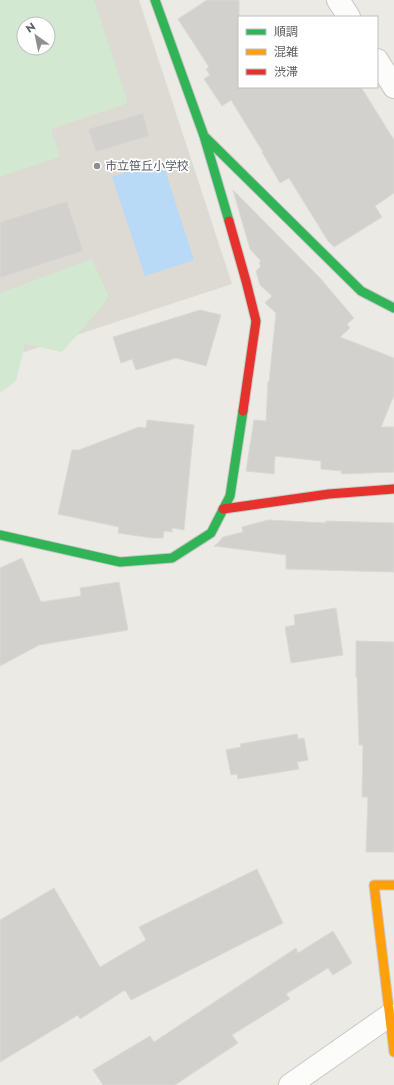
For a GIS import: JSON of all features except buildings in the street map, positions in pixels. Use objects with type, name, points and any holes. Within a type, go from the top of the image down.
[{"type":"street","points":[[0,535],[120,562],[172,558],[211,533],[230,496],[256,321],[204,136],[155,0]]},
{"type":"street","points":[[338,0],[348,16]]},
{"type":"street","points":[[378,62],[394,87]]},
{"type":"street","points":[[204,136],[361,292],[394,308]]},
{"type":"street","points":[[223,509],[329,494],[394,489]]},
{"type":"street","points":[[394,885],[374,885],[394,1052]]},
{"type":"street","points":[[290,1085],[390,1015]]},
{"type":"shaded area","name":"市立笹丘小学校","points":[[0,0],[139,0],[232,284],[0,360]]},
{"type":"green space","points":[[0,0],[94,0],[128,103],[51,129],[60,157],[0,177]]},
{"type":"green space","points":[[92,259],[109,297],[62,352],[25,344],[16,381],[0,393],[0,293]]},
{"type":"water","points":[[162,161],[194,260],[145,276],[112,177]]},
{"type":"traffic: fast","points":[[155,0],[204,136],[229,221]]},
{"type":"traffic: fast","points":[[205,137],[361,291],[394,308]]},
{"type":"traffic: fast","points":[[0,535],[120,562],[172,558],[211,533],[230,496],[243,411]]},
{"type":"traffic: slow","points":[[394,885],[374,885],[394,1052]]},
{"type":"traffic: jam","points":[[229,221],[256,321],[243,411]]},
{"type":"traffic: jam","points":[[223,509],[329,494],[394,489]]},
{"type":"place","name":"市立笹丘小学校","points":[[97,166]]}]
